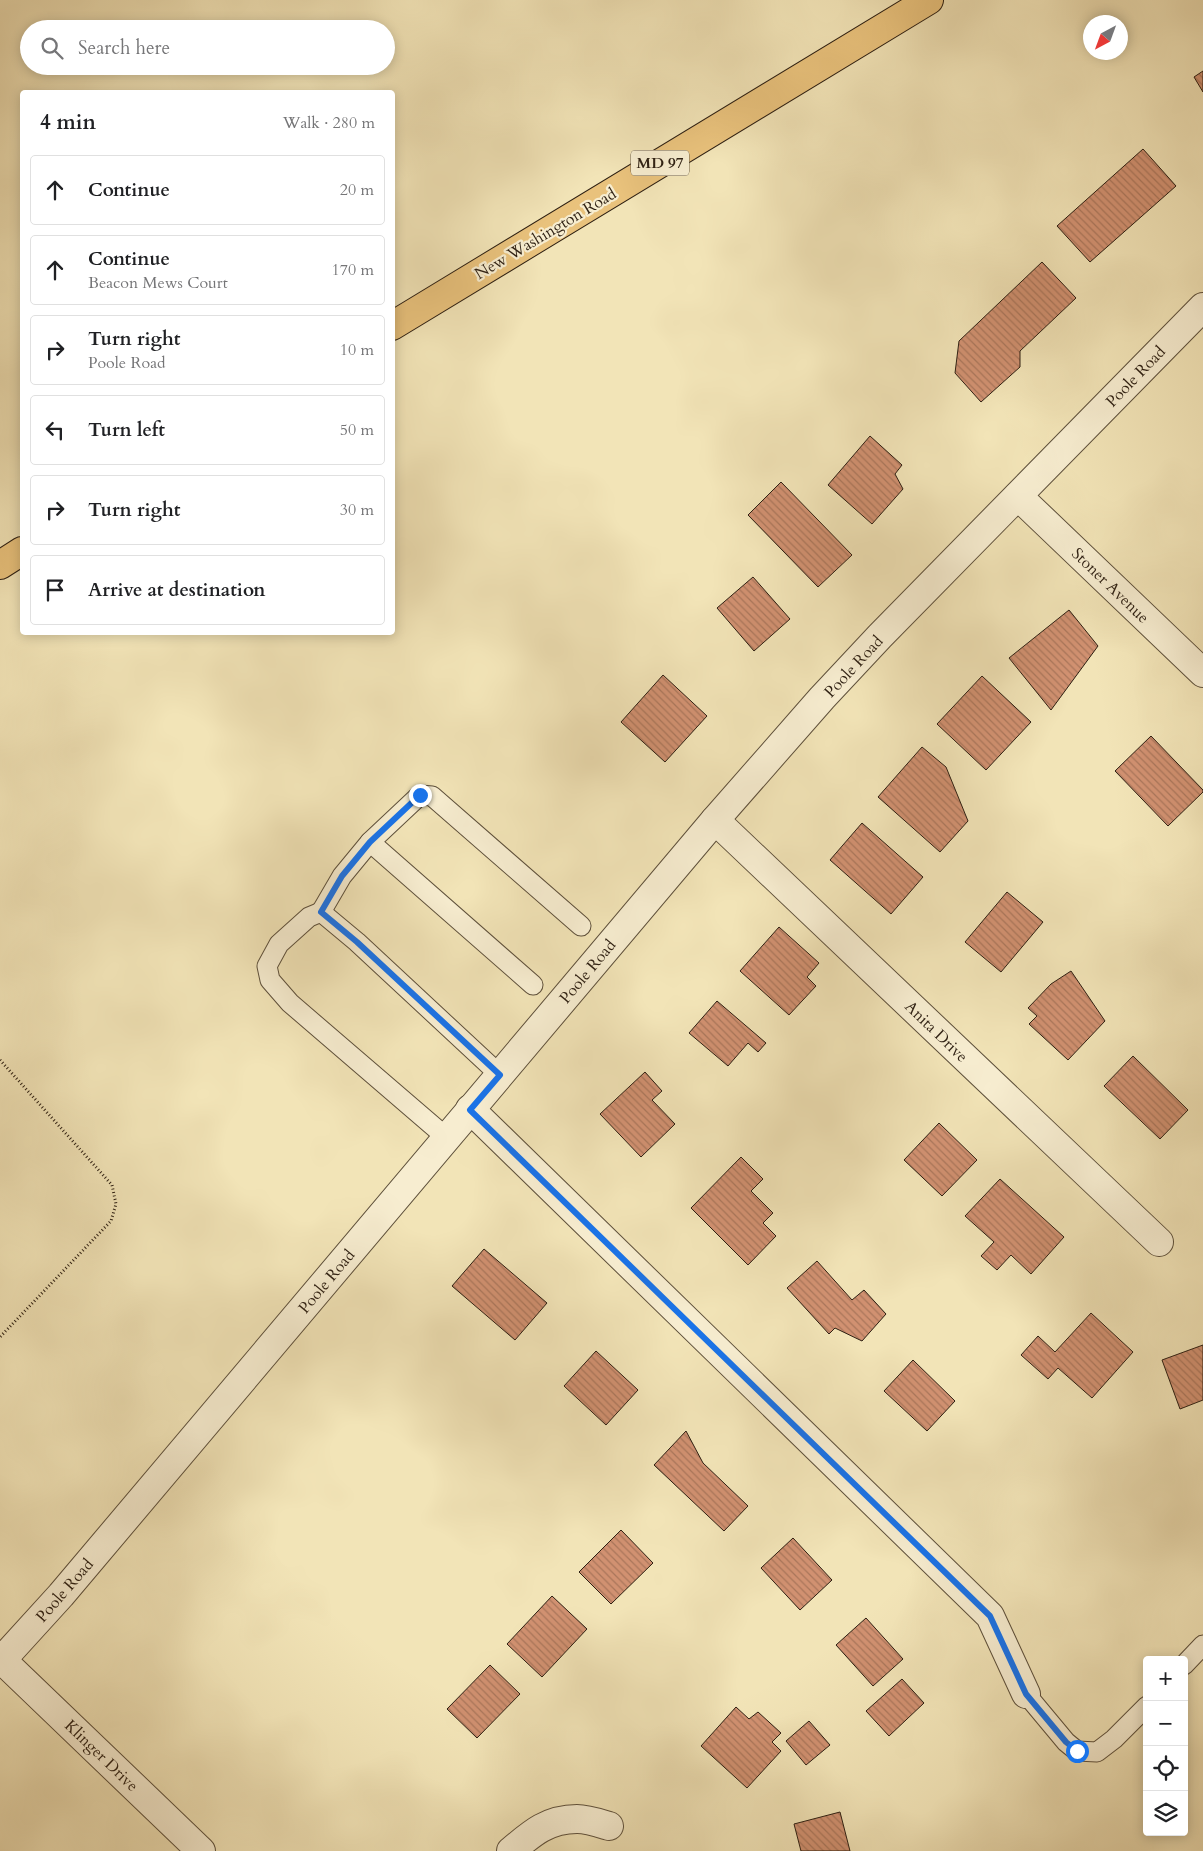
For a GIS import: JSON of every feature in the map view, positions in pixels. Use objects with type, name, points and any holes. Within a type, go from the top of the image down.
[{"type":"main road","name":"New Washington Road","points":[[395,324],[928,0]]},
{"type":"main road","points":[[0,565],[20,552]]},
{"type":"street","name":"Poole Road","points":[[1,1661],[67,1588],[715,820],[835,684],[1203,307]]},
{"type":"street","name":"Stoner Avenue","points":[[1018,496],[1203,673]]},
{"type":"street","name":"Anita Drive","points":[[715,820],[1159,1242]]},
{"type":"street","points":[[470,1110],[990,1616],[1026,1694]]},
{"type":"street","name":"Klinger Drive","points":[[1,1661],[202,1851]]},
{"type":"street","points":[[511,1851],[528,1836],[553,1822],[579,1819],[609,1826]]},
{"type":"lane","points":[[447,1138],[290,1003],[270,980],[267,966],[279,944],[309,916],[321,912],[342,876],[370,842],[420,795],[432,796],[580,926]]},
{"type":"lane","points":[[370,842],[533,985]]},
{"type":"lane","points":[[321,912],[357,942],[500,1075]]},
{"type":"lane","points":[[1188,1661],[1203,1645]]},
{"type":"lane","points":[[1026,1694],[1066,1742],[1077,1751],[1096,1752],[1114,1739],[1143,1710]]},
{"type":"path","points":[[0,1060],[112,1185],[116,1204],[111,1220],[0,1337]]},
{"type":"building","points":[[1203,71],[1203,92],[1194,77]]},
{"type":"building","points":[[1143,149],[1176,186],[1090,262],[1057,226]]},
{"type":"building","points":[[1042,262],[1076,298],[1020,351],[1020,367],[981,402],[955,373],[959,341]]},
{"type":"building","points":[[870,436],[902,465],[895,474],[903,489],[872,524],[828,485]]},
{"type":"building","points":[[781,482],[852,555],[818,587],[748,515]]},
{"type":"building","points":[[753,577],[790,619],[754,651],[717,608]]},
{"type":"building","points":[[1069,610],[1098,646],[1051,710],[1009,658]]},
{"type":"building","points":[[663,675],[707,716],[665,762],[621,722]]},
{"type":"building","points":[[982,676],[1031,722],[986,770],[937,724]]},
{"type":"building","points":[[1151,736],[1203,790],[1168,826],[1115,771]]},
{"type":"building","points":[[922,747],[946,767],[968,821],[940,852],[878,797]]},
{"type":"building","points":[[862,823],[923,877],[891,914],[830,860]]},
{"type":"building","points":[[1007,892],[1043,922],[1001,972],[965,942]]},
{"type":"building","points":[[779,927],[819,963],[807,977],[816,986],[789,1015],[740,971]]},
{"type":"building","points":[[1071,971],[1105,1021],[1068,1060],[1029,1024],[1037,1016],[1028,1008],[1051,984]]},
{"type":"building","points":[[717,1001],[766,1043],[758,1052],[748,1043],[728,1066],[689,1033]]},
{"type":"building","points":[[1133,1056],[1188,1110],[1160,1139],[1104,1086]]},
{"type":"building","points":[[645,1072],[662,1091],[652,1100],[675,1124],[641,1157],[600,1114]]},
{"type":"building","points":[[939,1123],[977,1160],[942,1196],[904,1160]]},
{"type":"building","points":[[741,1157],[763,1179],[751,1191],[773,1213],[763,1223],[776,1236],[748,1265],[691,1208]]},
{"type":"building","points":[[1000,1179],[1064,1237],[1031,1274],[1011,1255],[997,1270],[981,1256],[994,1242],[965,1216]]},
{"type":"building","points":[[484,1249],[547,1303],[515,1340],[452,1286]]},
{"type":"building","points":[[817,1261],[852,1300],[864,1290],[886,1314],[862,1341],[835,1328],[829,1334],[787,1288]]},
{"type":"building","points":[[1091,1313],[1133,1352],[1092,1398],[1058,1368],[1048,1379],[1021,1355],[1038,1336],[1055,1352]]},
{"type":"building","points":[[1203,1345],[1203,1400],[1180,1409],[1162,1360]]},
{"type":"building","points":[[596,1351],[638,1390],[606,1425],[564,1386]]},
{"type":"building","points":[[913,1360],[955,1401],[927,1431],[884,1391]]},
{"type":"building","points":[[686,1431],[703,1463],[748,1506],[724,1531],[654,1465]]},
{"type":"building","points":[[621,1530],[653,1563],[611,1604],[579,1572]]},
{"type":"building","points":[[793,1538],[832,1580],[800,1610],[761,1568]]},
{"type":"building","points":[[552,1596],[587,1629],[542,1677],[507,1644]]},
{"type":"building","points":[[866,1618],[903,1659],[873,1686],[836,1645]]},
{"type":"building","points":[[490,1665],[520,1694],[477,1738],[447,1709]]},
{"type":"building","points":[[902,1679],[924,1703],[889,1736],[866,1711]]},
{"type":"building","points":[[736,1707],[749,1719],[758,1712],[781,1733],[772,1742],[781,1751],[747,1788],[701,1746]]},
{"type":"building","points":[[809,1721],[830,1745],[806,1765],[786,1741]]},
{"type":"building","points":[[840,1812],[850,1851],[801,1851],[794,1824]]},
{"type":"route","points":[[420,795],[370,842],[342,876],[321,912],[357,942],[500,1075],[470,1110],[990,1616],[1026,1694],[1066,1742],[1077,1751]]}]
